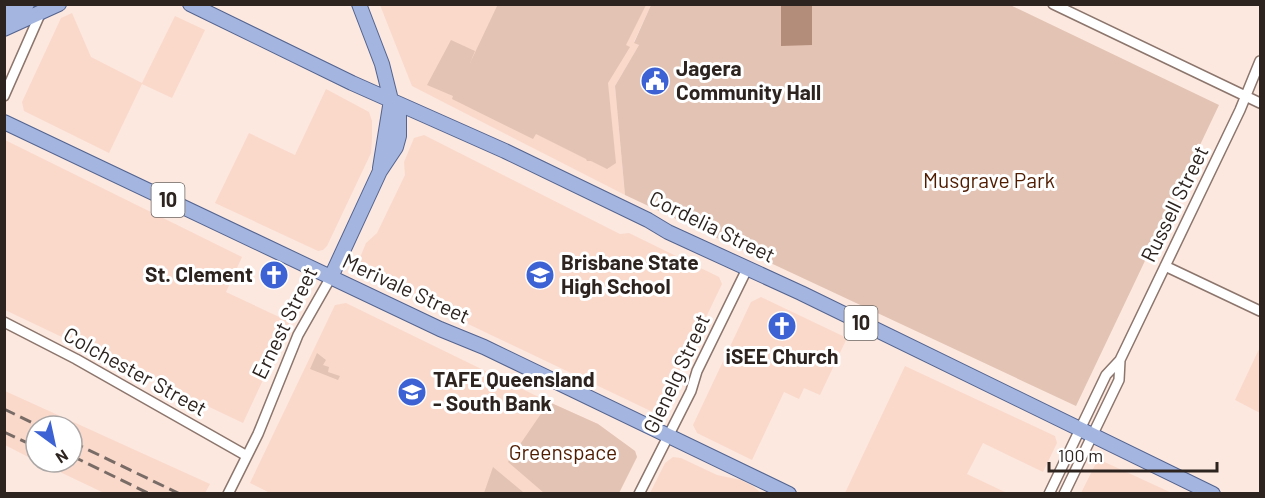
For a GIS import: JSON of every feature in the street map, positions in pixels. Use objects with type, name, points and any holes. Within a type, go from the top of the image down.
[{"type":"main road","points":[[4,14],[27,4]]},
{"type":"main road","points":[[4,29],[58,4]]},
{"type":"main road","name":"Cordelia Street","points":[[190,4],[352,83],[505,150],[668,232],[1213,494]]},
{"type":"main road","name":"Ernest Street","points":[[331,277],[380,171],[391,100],[382,64],[359,4]]},
{"type":"main road","name":"Merivale Street","points":[[4,122],[440,329],[484,347],[789,494]]},
{"type":"street","points":[[1053,4],[1260,103]]},
{"type":"street","points":[[4,96],[41,12]]},
{"type":"street","name":"Russell Street","points":[[1049,494],[1119,380],[1120,360],[1260,61]]},
{"type":"street","points":[[1165,266],[1260,311]]},
{"type":"street","name":"Glenelg Street","points":[[639,494],[747,269]]},
{"type":"street","name":"Ernest Street","points":[[228,494],[258,434],[298,334],[331,277]]},
{"type":"street","name":"Colchester Street","points":[[4,322],[56,348],[247,456]]},
{"type":"street","name":"Russell Street","points":[[1064,494],[1086,433]]},
{"type":"shaded area","name":"Brisbane State High School","points":[[380,5],[651,5],[634,42],[639,45],[615,86],[625,195],[412,86]]},
{"type":"shaded area","points":[[781,5],[812,5],[812,45],[781,46]]},
{"type":"shaded area","points":[[72,13],[91,57],[142,83],[175,16],[205,30],[172,98],[142,84],[109,153],[24,111],[22,102],[61,18]]},
{"type":"shaded area","points":[[326,89],[369,112],[372,121],[372,139],[371,153],[327,246],[318,251],[215,203],[249,133],[295,155]]},
{"type":"shaded area","name":"Brisbane State High School","points":[[424,135],[620,234],[629,233],[719,277],[722,284],[659,415],[361,273],[357,265],[366,243],[377,233],[405,175],[404,162],[414,138]]},
{"type":"shaded area","points":[[5,140],[242,257],[226,292],[290,322],[243,423],[5,310]]},
{"type":"shaded area","points":[[761,297],[847,338],[820,395],[804,388],[799,399],[784,392],[752,460],[697,433],[693,425],[751,302]]},
{"type":"shaded area","name":"TAFE Queensland - South Bank","points":[[346,303],[598,424],[635,451],[637,457],[619,493],[272,494],[250,483],[335,305]]},
{"type":"shaded area","points":[[1260,347],[1260,413],[1235,400]]},
{"type":"shaded area","points":[[905,366],[1055,436],[1057,443],[1043,472],[983,443],[967,474],[1007,493],[845,493]]},
{"type":"shaded area","points":[[5,391],[56,414],[24,414],[24,455],[5,445]]},
{"type":"shaded area","points":[[84,427],[210,484],[205,493],[104,493],[64,474],[84,474]]},
{"type":"shaded area","points":[[673,457],[681,458],[717,475],[741,480],[761,493],[650,493],[665,463]]},
{"type":"shaded area","points":[[1098,459],[1172,493],[1081,493]]},
{"type":"green space","name":"Brisbane State High School","points":[[498,4],[646,5],[626,45],[630,47],[608,83],[616,163],[607,169],[536,134],[533,139],[452,99],[453,96],[427,85],[451,40],[475,51],[470,63]]},
{"type":"green space","name":"Musgrave Park","points":[[1008,4],[1219,105],[1076,406],[625,195],[615,86],[639,45],[634,43],[651,5]]},
{"type":"green space","points":[[317,353],[326,360],[323,365],[329,367],[328,372],[340,376],[338,380],[310,369]]},
{"type":"green space","name":"Greenspace","points":[[549,402],[598,424],[635,451],[637,457],[619,493],[544,493],[508,462]]},
{"type":"green space","points":[[493,467],[523,492],[523,493],[484,493]]},
{"type":"railway","points":[[4,409],[24,419]]},
{"type":"railway","points":[[4,432],[24,441]]},
{"type":"railway","points":[[84,448],[180,494]]},
{"type":"railway","points":[[84,462],[150,494]]},
{"type":"place","name":"Jagera Community Hall","points":[[655,81]]},
{"type":"place","name":"St. Clement","points":[[274,275]]},
{"type":"place","name":"Brisbane State High School","points":[[540,275]]},
{"type":"place","name":"iSEE Church","points":[[782,326]]},
{"type":"place","name":"TAFE Queensland - South Bank","points":[[412,392]]}]
